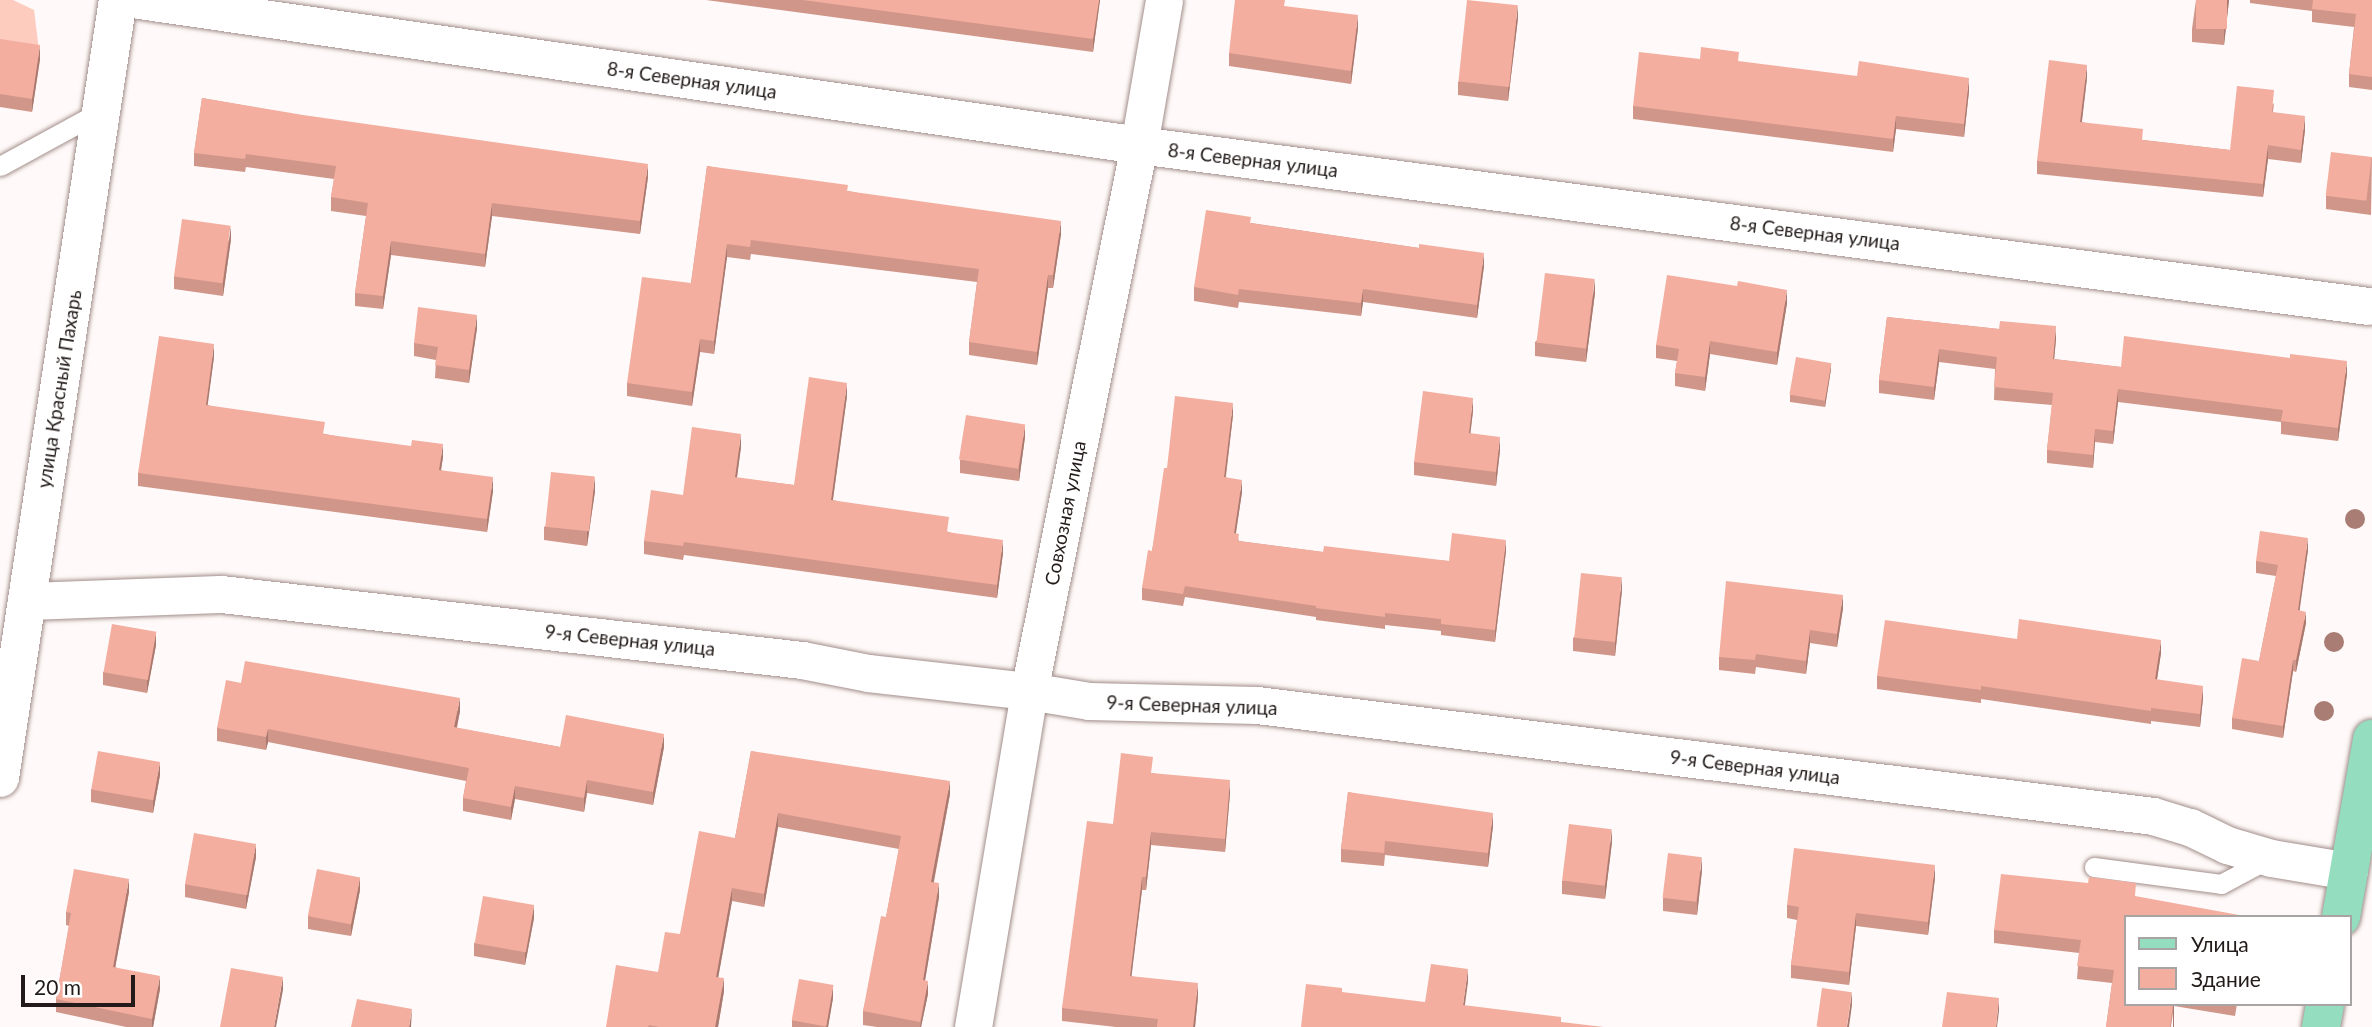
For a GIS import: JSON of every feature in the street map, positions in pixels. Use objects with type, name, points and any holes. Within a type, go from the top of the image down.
[{"type":"main road","points":[[2341,915],[2372,739]]},
{"type":"main road","points":[[2321,1027],[2325,1006]]},
{"type":"street","name":"улица Красный Пахарь","points":[[0,778],[118,0]]},
{"type":"street","name":"8-я Северная улица","points":[[139,0],[1139,145],[2369,306]]},
{"type":"street","name":"Совхозная улица","points":[[973,1027],[1029,691],[1139,145],[1164,0]]},
{"type":"street","name":"9-я Северная улица","points":[[27,601],[221,594],[802,660],[868,673],[1029,691],[1089,701],[1257,705],[2153,816],[2190,827],[2227,845],[2271,858],[2349,871]]},
{"type":"lane","points":[[0,166],[101,111]]},
{"type":"lane","points":[[2094,867],[2221,884],[2271,858]]},
{"type":"shaded area","points":[[0,0],[13,0],[34,10],[40,59],[0,65]]},
{"type":"building","points":[[803,0],[1099,0],[1093,39]]},
{"type":"building","points":[[1235,0],[1285,0],[1284,6],[1358,15],[1351,71],[1229,53]]},
{"type":"building","points":[[1467,0],[1518,5],[1509,87],[1458,82]]},
{"type":"building","points":[[2196,0],[2227,0],[2227,29],[2196,29]]},
{"type":"building","points":[[2313,0],[2372,0],[2372,77],[2349,74],[2356,14],[2312,9]]},
{"type":"building","points":[[0,39],[40,45],[32,99],[0,94]]},
{"type":"building","points":[[1701,47],[1739,52],[1738,61],[1857,76],[1859,61],[1969,78],[1964,124],[1896,116],[1893,139],[1633,106],[1639,52],[1700,59]]},
{"type":"building","points":[[2049,60],[2087,65],[2080,122],[2143,129],[2142,140],[2230,150],[2237,86],[2274,90],[2272,112],[2305,116],[2301,150],[2268,145],[2263,184],[2037,161]]},
{"type":"building","points":[[202,98],[648,164],[640,221],[492,203],[485,254],[391,241],[383,296],[355,293],[368,203],[331,197],[336,166],[246,154],[245,159],[194,153]]},
{"type":"building","points":[[2331,152],[2372,157],[2366,201],[2326,196]]},
{"type":"building","points":[[707,166],[848,185],[847,191],[1061,221],[1053,275],[1048,275],[1037,352],[969,342],[979,269],[751,240],[750,247],[727,244],[714,341],[700,339],[692,392],[627,383],[642,277],[691,283]]},
{"type":"building","points":[[1206,210],[1251,217],[1250,223],[1419,248],[1419,244],[1484,253],[1477,305],[1363,289],[1361,303],[1239,289],[1238,295],[1194,287]]},
{"type":"building","points":[[182,219],[231,226],[222,283],[174,276]]},
{"type":"building","points":[[1545,273],[1595,279],[1586,349],[1536,342]]},
{"type":"building","points":[[1667,275],[1737,286],[1738,281],[1787,290],[1777,352],[1710,341],[1705,377],[1675,373],[1679,349],[1656,345]]},
{"type":"building","points":[[418,307],[477,315],[469,370],[435,365],[438,347],[414,343]]},
{"type":"building","points":[[1887,317],[1999,329],[2000,321],[2056,326],[2053,359],[2121,367],[2124,336],[2290,358],[2290,354],[2347,361],[2338,428],[2281,421],[2283,410],[2118,389],[2113,431],[2095,429],[2093,455],[2047,450],[2053,393],[1994,387],[1997,357],[1939,349],[1934,387],[1879,380]]},
{"type":"building","points":[[159,336],[214,344],[206,405],[325,422],[323,434],[411,446],[412,440],[443,444],[439,470],[493,477],[487,519],[138,473]]},
{"type":"building","points":[[1796,357],[1831,363],[1825,401],[1789,394]]},
{"type":"building","points":[[809,377],[847,383],[831,500],[949,517],[947,532],[1003,540],[997,585],[684,542],[683,546],[644,541],[651,490],[683,495],[692,427],[741,434],[735,477],[794,485]]},
{"type":"building","points":[[1423,391],[1473,398],[1469,433],[1500,437],[1496,472],[1414,462]]},
{"type":"building","points":[[1175,396],[1233,403],[1224,477],[1242,480],[1234,533],[1239,534],[1238,541],[1323,552],[1324,546],[1449,561],[1452,533],[1506,540],[1495,630],[1441,624],[1441,619],[1385,613],[1385,617],[1316,608],[1185,586],[1183,594],[1142,588],[1148,550],[1152,551],[1164,468],[1167,468]]},
{"type":"building","points":[[966,415],[1025,424],[1018,469],[959,459]]},
{"type":"building","points":[[551,472],[595,477],[589,531],[545,527]]},
{"type":"building","points":[[2260,531],[2308,538],[2298,610],[2306,612],[2296,660],[2293,660],[2283,726],[2232,718],[2242,658],[2259,661],[2278,565],[2256,561]]},
{"type":"building","points":[[1581,573],[1622,577],[1615,642],[1574,638]]},
{"type":"building","points":[[1726,581],[1843,595],[1837,634],[1810,630],[1806,661],[1756,654],[1755,660],[1719,657]]},
{"type":"building","points":[[2019,619],[2161,640],[2155,679],[2203,686],[2200,714],[2151,708],[2151,711],[1981,686],[1981,690],[1877,676],[1885,620],[2017,639]]},
{"type":"building","points":[[112,624],[156,632],[148,680],[103,672]]},
{"type":"building","points":[[245,661],[460,698],[454,727],[560,747],[566,715],[664,734],[653,792],[587,780],[584,798],[515,786],[511,807],[463,798],[469,768],[268,729],[266,737],[217,728],[226,680],[241,683]]},
{"type":"building","points":[[98,751],[160,762],[153,800],[91,789]]},
{"type":"building","points":[[751,751],[950,781],[931,882],[939,883],[923,980],[928,981],[920,1022],[863,1011],[881,916],[886,917],[901,836],[778,813],[764,894],[732,888],[716,977],[724,978],[715,1027],[606,1027],[616,965],[658,972],[665,932],[680,934],[699,831],[735,838]]},
{"type":"building","points":[[1121,753],[1153,757],[1151,773],[1230,780],[1225,839],[1151,832],[1146,877],[1142,877],[1130,976],[1198,983],[1193,1027],[1157,1027],[1158,1019],[1062,1008],[1087,821],[1113,824]]},
{"type":"building","points":[[1348,792],[1493,813],[1488,853],[1385,841],[1384,853],[1341,849]]},
{"type":"building","points":[[1569,824],[1612,829],[1605,886],[1562,881]]},
{"type":"building","points":[[194,833],[256,844],[247,895],[185,884]]},
{"type":"building","points":[[1794,848],[1935,865],[1928,922],[1856,913],[1849,972],[1791,965],[1799,907],[1787,905]]},
{"type":"building","points":[[1668,853],[1702,857],[1696,902],[1663,898]]},
{"type":"building","points":[[74,869],[129,879],[113,967],[160,976],[152,1019],[56,999],[71,913],[66,912]]},
{"type":"building","points":[[317,869],[360,877],[351,925],[308,916]]},
{"type":"building","points":[[2001,874],[2088,883],[2089,877],[2136,883],[2135,896],[2239,915],[2124,915],[2124,1006],[2173,1006],[2170,1027],[2106,1027],[2114,970],[2077,966],[2081,940],[1994,930]]},
{"type":"building","points":[[483,896],[534,905],[526,952],[475,943]]},
{"type":"building","points":[[1431,964],[1468,969],[1463,1005],[1561,1017],[1561,1022],[1604,1027],[1301,1027],[1306,984],[1342,988],[1342,992],[1425,1002]]},
{"type":"building","points":[[231,968],[283,977],[274,1027],[220,1027]]},
{"type":"building","points":[[799,979],[833,985],[826,1026],[792,1020]]},
{"type":"building","points":[[1822,988],[1852,992],[1847,1027],[1817,1027]]},
{"type":"building","points":[[1947,992],[1999,998],[1996,1027],[1942,1027]]},
{"type":"building","points":[[357,999],[412,1009],[409,1027],[351,1027]]}]
